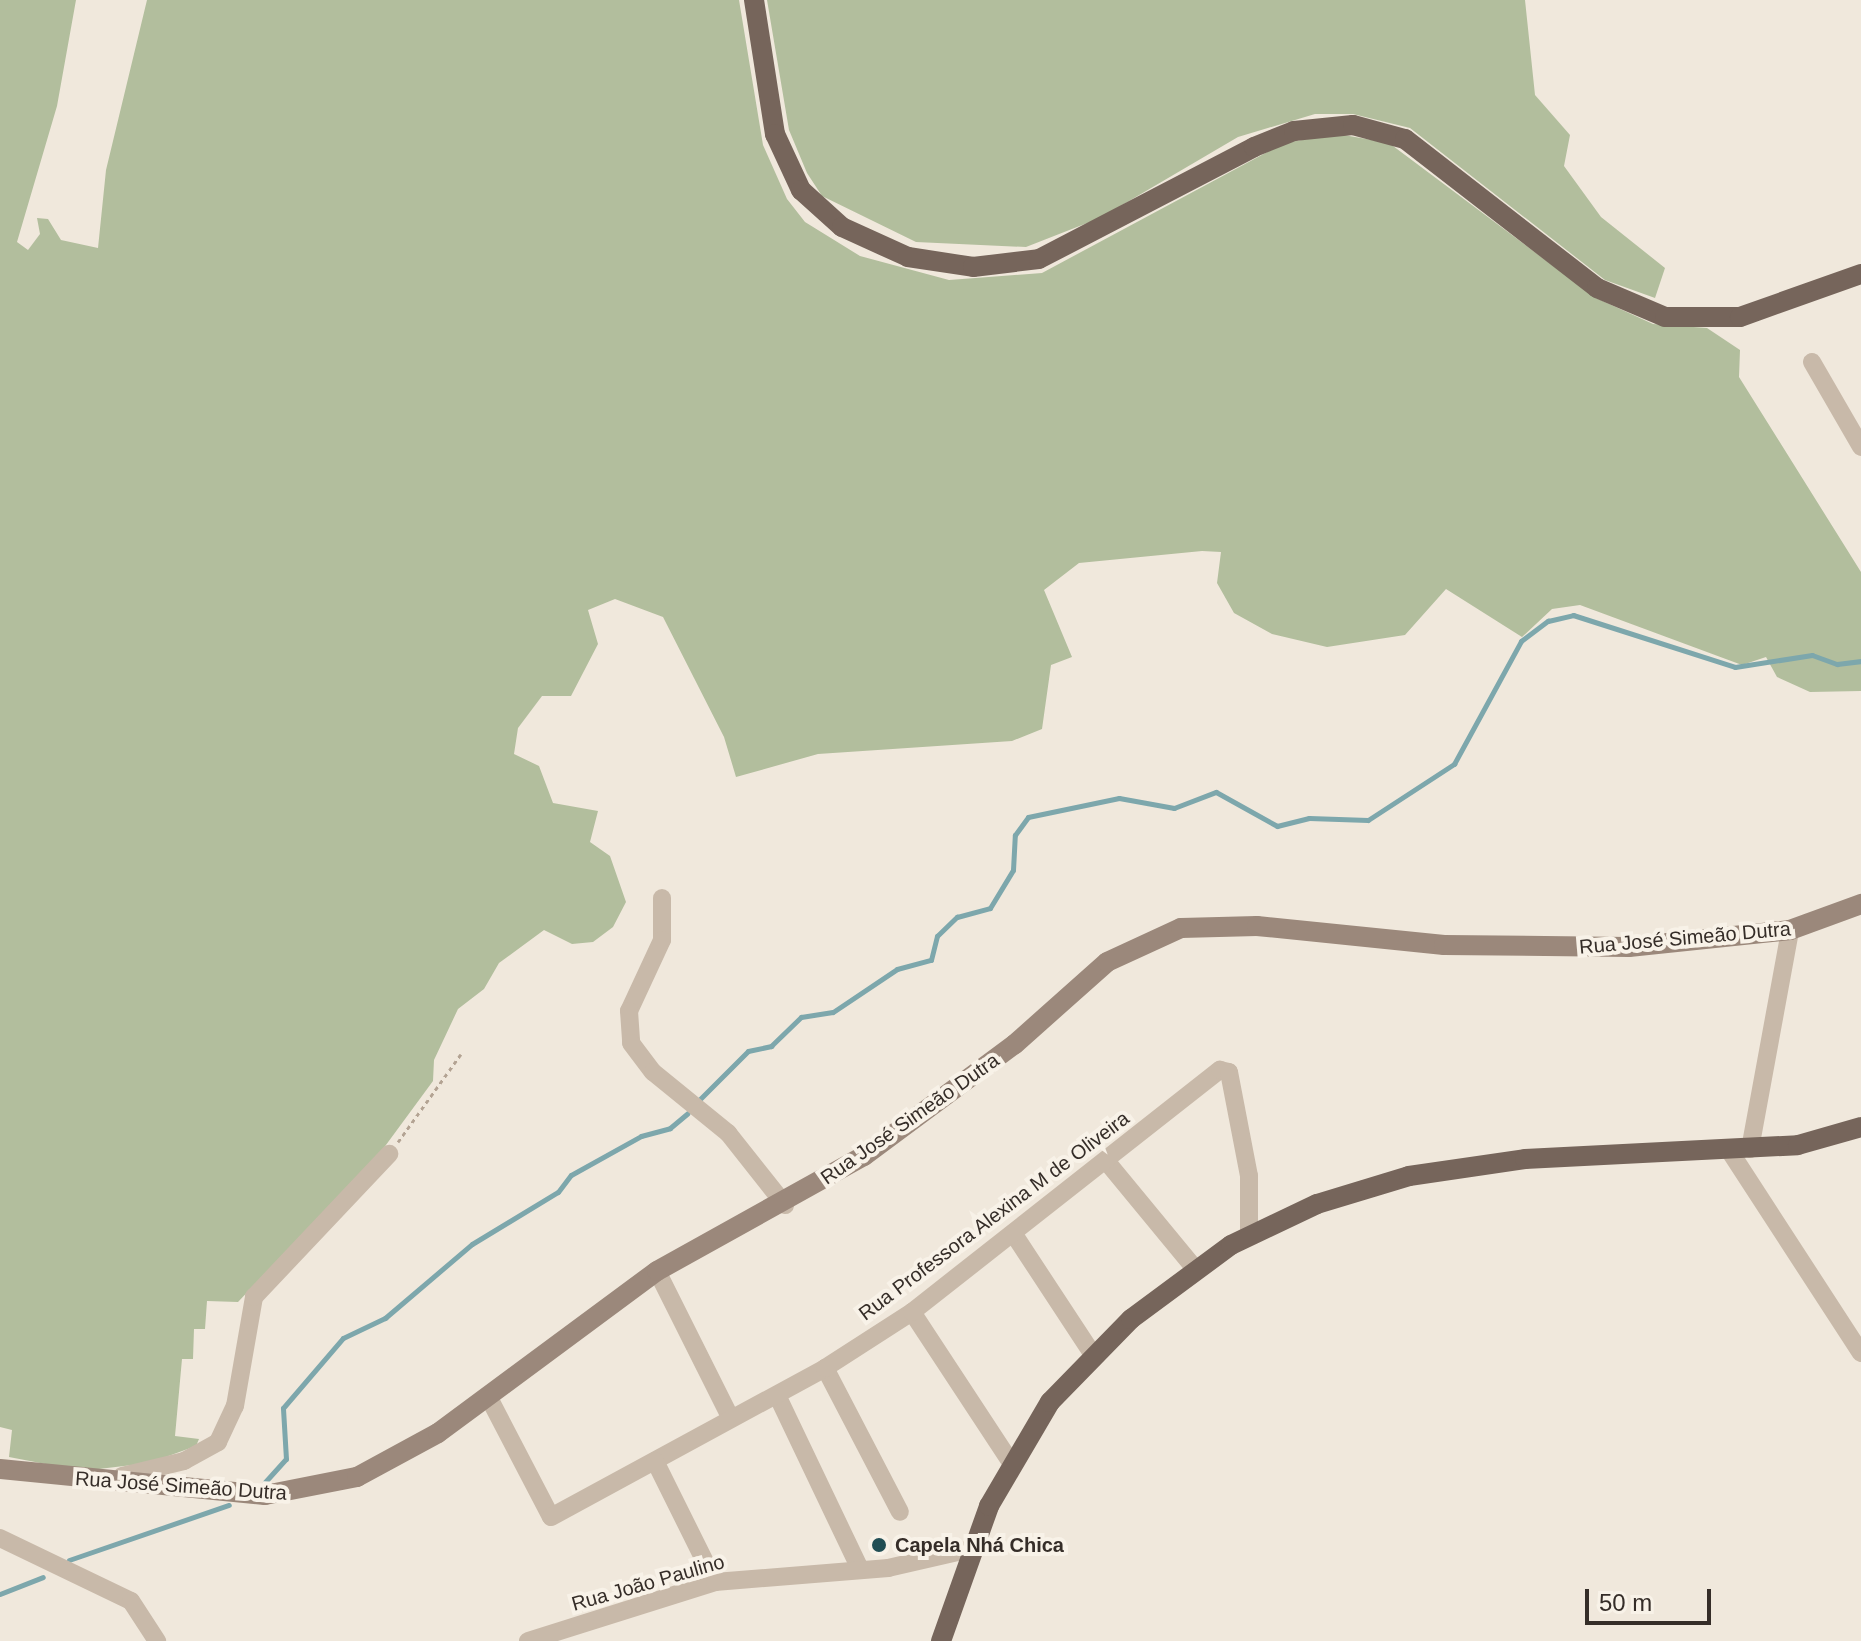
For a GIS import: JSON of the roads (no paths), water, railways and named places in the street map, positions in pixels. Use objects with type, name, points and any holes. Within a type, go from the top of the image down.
[{"type":"main road","points":[[754,0],[775,134],[801,190],[842,227],[908,257],[973,267],[1039,259],[1254,147],[1294,131],[1353,125],[1405,139],[1597,288],[1665,317],[1740,317],[1861,274]]},
{"type":"main road","name":"Rua José Simeão Dutra","points":[[0,1469],[88,1482],[305,1493],[393,1460],[488,1396],[657,1271],[785,1205],[950,1095],[1107,962],[1181,928],[1257,926],[1554,949],[1790,930],[1861,904]]},
{"type":"main road","points":[[941,1641],[971,1549],[1012,1464],[1050,1402],[1093,1355],[1196,1270],[1249,1236],[1317,1204],[1409,1176],[1525,1159],[1739,1150],[1861,1127]]},
{"type":"street","points":[[1812,362],[1859,441]]},
{"type":"street","points":[[662,898],[662,940],[629,1011],[631,1043],[653,1072],[744,1149],[785,1205]]},
{"type":"street","points":[[1790,930],[1739,1150],[1861,1353]]},
{"type":"street","name":"Rua Professora Alexina M de Oliveira","points":[[488,1396],[551,1517],[655,1461],[729,1415],[777,1395],[825,1368],[912,1312],[1107,1162],[1195,1087],[1229,1072],[1249,1176],[1249,1236]]},
{"type":"street","points":[[88,1482],[151,1472],[218,1442],[235,1406],[254,1297],[389,1154]]},
{"type":"street","points":[[1107,1162],[1196,1270]]},
{"type":"street","points":[[1013,1233],[1093,1355]]},
{"type":"street","points":[[657,1271],[729,1415]]},
{"type":"street","points":[[912,1312],[1012,1464]]},
{"type":"street","points":[[825,1368],[900,1512]]},
{"type":"street","points":[[777,1395],[860,1569]]},
{"type":"street","points":[[655,1461],[715,1582]]},
{"type":"street","points":[[0,1538],[131,1601],[157,1641]]},
{"type":"street","name":"Rua João Paulino","points":[[538,1639],[715,1582],[860,1569],[971,1549]]},
{"type":"waterway","points":[[699,1100],[748,1051],[771,1046],[801,1017],[833,1012],[897,969],[931,960],[937,936],[957,917],[990,908],[1013,870],[1015,835],[1028,817],[1119,798],[1174,808],[1216,792],[1277,826],[1309,818],[1368,820],[1454,764],[1521,641],[1548,621],[1573,615],[1735,667],[1812,655],[1837,664],[1861,661]]},
{"type":"waterway","points":[[265,1482],[286,1459],[283,1408],[343,1338],[385,1318],[472,1244],[558,1192],[571,1175],[641,1136],[670,1128],[688,1113]]},
{"type":"waterway","points":[[69,1560],[229,1505]]},
{"type":"waterway","points":[[0,1594],[43,1577]]},
{"type":"place","name":"Capela Nhá Chica","points":[[879,1545]]}]
